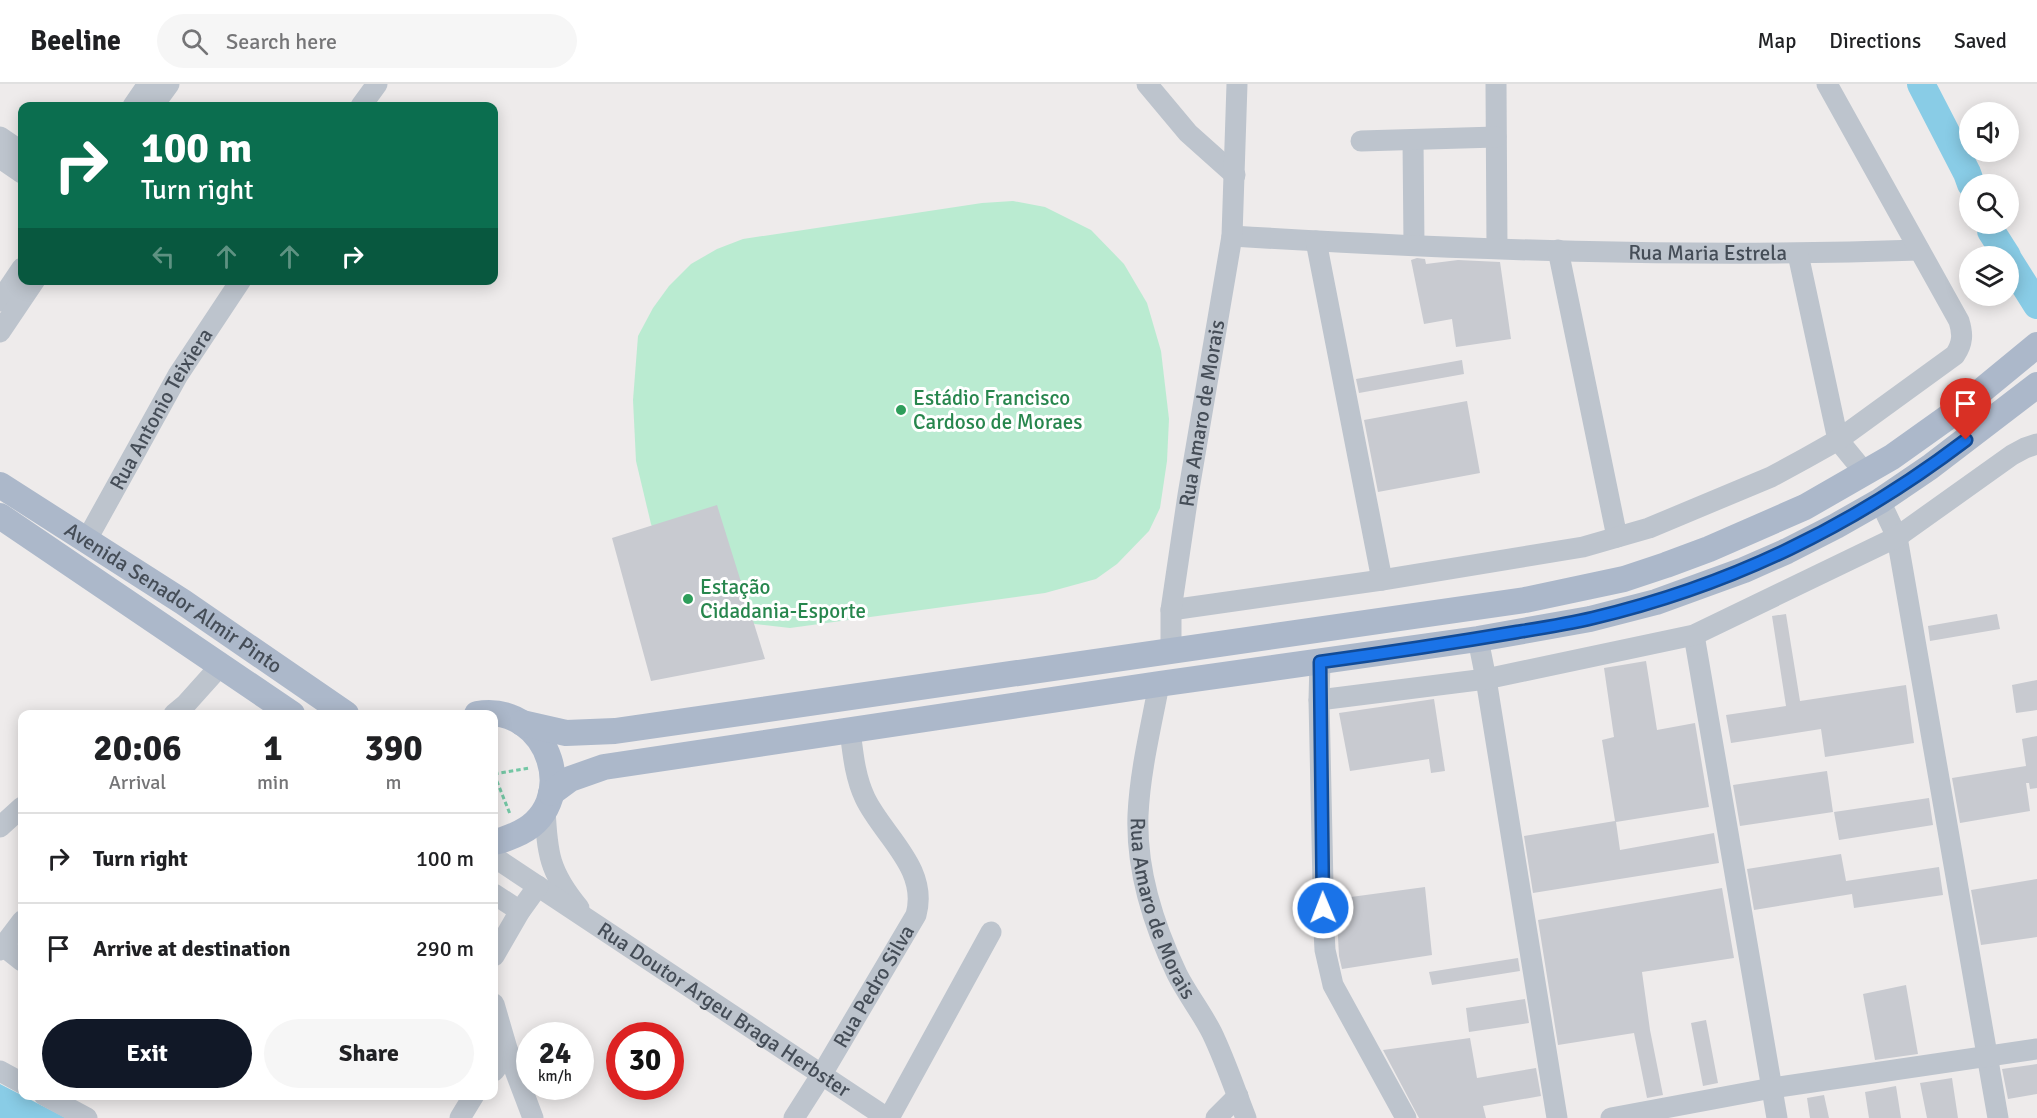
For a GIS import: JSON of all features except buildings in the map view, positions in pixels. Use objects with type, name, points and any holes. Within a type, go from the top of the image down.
[{"type":"main road","points":[[522,723],[566,733],[615,731],[1525,600],[1624,579],[1708,549],[1805,507],[1892,457],[1958,410],[2028,353]]},
{"type":"main road","points":[[498,841],[519,834],[532,824],[548,800],[570,779],[604,767],[1478,639],[1590,619],[1689,591],[1787,551],[1880,501],[1930,467],[2037,385]]},
{"type":"main road","name":"Avenida Senador Almir Pinto","points":[[0,485],[183,602],[340,710]]},
{"type":"main road","name":"Avenida Senador Almir Pinto","points":[[0,516],[286,710]]},
{"type":"main road","points":[[498,714],[522,723],[535,733],[544,746],[552,764],[548,800]]},
{"type":"street","points":[[136,102],[148,84]]},
{"type":"street","points":[[156,102],[169,84]]},
{"type":"street","points":[[364,102],[377,84]]},
{"type":"street","points":[[1147,84],[1188,133],[1235,175]]},
{"type":"street","name":"Rua Amaro de Morais","points":[[1171,651],[1171,610],[1232,237],[1237,84]]},
{"type":"street","points":[[1496,84],[1497,248]]},
{"type":"street","points":[[1171,610],[1382,580],[1583,547],[1649,528],[1770,477],[1838,440],[1955,355],[1961,346],[1963,337],[1959,321],[1827,84]]},
{"type":"street","points":[[1361,141],[1496,137]]},
{"type":"street","points":[[0,138],[18,149]]},
{"type":"street","points":[[1413,140],[1414,244]]},
{"type":"street","points":[[0,158],[18,170]]},
{"type":"street","name":"Rua Maria Estrela","points":[[1232,237],[1558,250],[1798,254],[1919,250]]},
{"type":"street","points":[[1316,241],[1382,580]]},
{"type":"street","points":[[1558,250],[1617,537]]},
{"type":"street","points":[[1798,254],[1838,440],[1865,473]]},
{"type":"street","points":[[0,301],[18,274]]},
{"type":"street","points":[[0,332],[32,285]]},
{"type":"street","name":"Rua Antonio Teixiera","points":[[86,541],[178,375],[238,285]]},
{"type":"street","points":[[1319,700],[1486,679],[1694,634],[1897,537],[2012,454],[2037,444]]},
{"type":"street","points":[[1880,501],[1897,537],[1998,1118]]},
{"type":"street","points":[[1694,634],[1777,1118]]},
{"type":"street","points":[[1478,639],[1557,1118]]},
{"type":"street","points":[[1320,662],[1324,931],[1328,969],[1333,985],[1406,1118]]},
{"type":"street","points":[[179,710],[221,664]]},
{"type":"street","name":"Rua Amaro de Morais","points":[[1159,684],[1142,778],[1138,816],[1140,858],[1160,934],[1177,973],[1211,1032],[1246,1118]]},
{"type":"street","name":"Rua Pedro Silva","points":[[794,1118],[916,915],[919,903],[913,873],[897,842],[866,800],[854,766],[850,730]]},
{"type":"street","name":"Rua Doutor Argeu Braga Herbster","points":[[548,800],[546,831],[553,869],[590,922]]},
{"type":"street","points":[[0,827],[18,811]]},
{"type":"street","name":"Rua Doutor Argeu Braga Herbster","points":[[498,860],[888,1118]]},
{"type":"street","points":[[498,949],[520,911],[538,886]]},
{"type":"street","points":[[498,897],[520,911]]},
{"type":"street","points":[[18,926],[2,948],[18,958]]},
{"type":"street","points":[[888,1118],[991,932]]},
{"type":"street","points":[[498,1018],[508,1052],[533,1118]]},
{"type":"street","points":[[1611,1118],[1772,1088],[2037,1049]]},
{"type":"street","points":[[498,1066],[508,1052]]},
{"type":"street","points":[[0,1071],[18,1081]]},
{"type":"street","points":[[1216,1118],[1238,1096]]},
{"type":"street","points":[[53,1100],[87,1118]]},
{"type":"street","points":[[460,1118],[471,1100]]},
{"type":"path","points":[[498,784],[519,834]]},
{"type":"green space","name":"Estádio Francisco Cardoso de Moraes","points":[[1013,201],[1045,207],[1091,230],[1124,264],[1147,303],[1161,351],[1169,419],[1167,461],[1160,508],[1149,531],[1117,564],[1096,579],[1045,593],[790,628],[755,624],[723,611],[663,552],[651,524],[636,461],[633,400],[638,336],[653,308],[669,286],[691,264],[717,249],[743,239],[982,203]]},
{"type":"water","points":[[0,1084],[18,1093],[18,1100],[31,1100],[66,1118],[0,1118]]},
{"type":"waterway","points":[[1921,84],[1967,174]]},
{"type":"waterway","points":[[1993,234],[2001,246]]},
{"type":"waterway","points":[[2019,276],[2037,305]]},
{"type":"place","name":"Estádio Francisco Cardoso de Moraes","points":[[901,410]]},
{"type":"place","name":"Estação Cidadania-Esporte","points":[[688,599]]},
{"type":"route","points":[[1323,908],[1320,662],[1478,639],[1590,619],[1689,591],[1787,551],[1836,526],[1880,501],[1966,440]]}]
